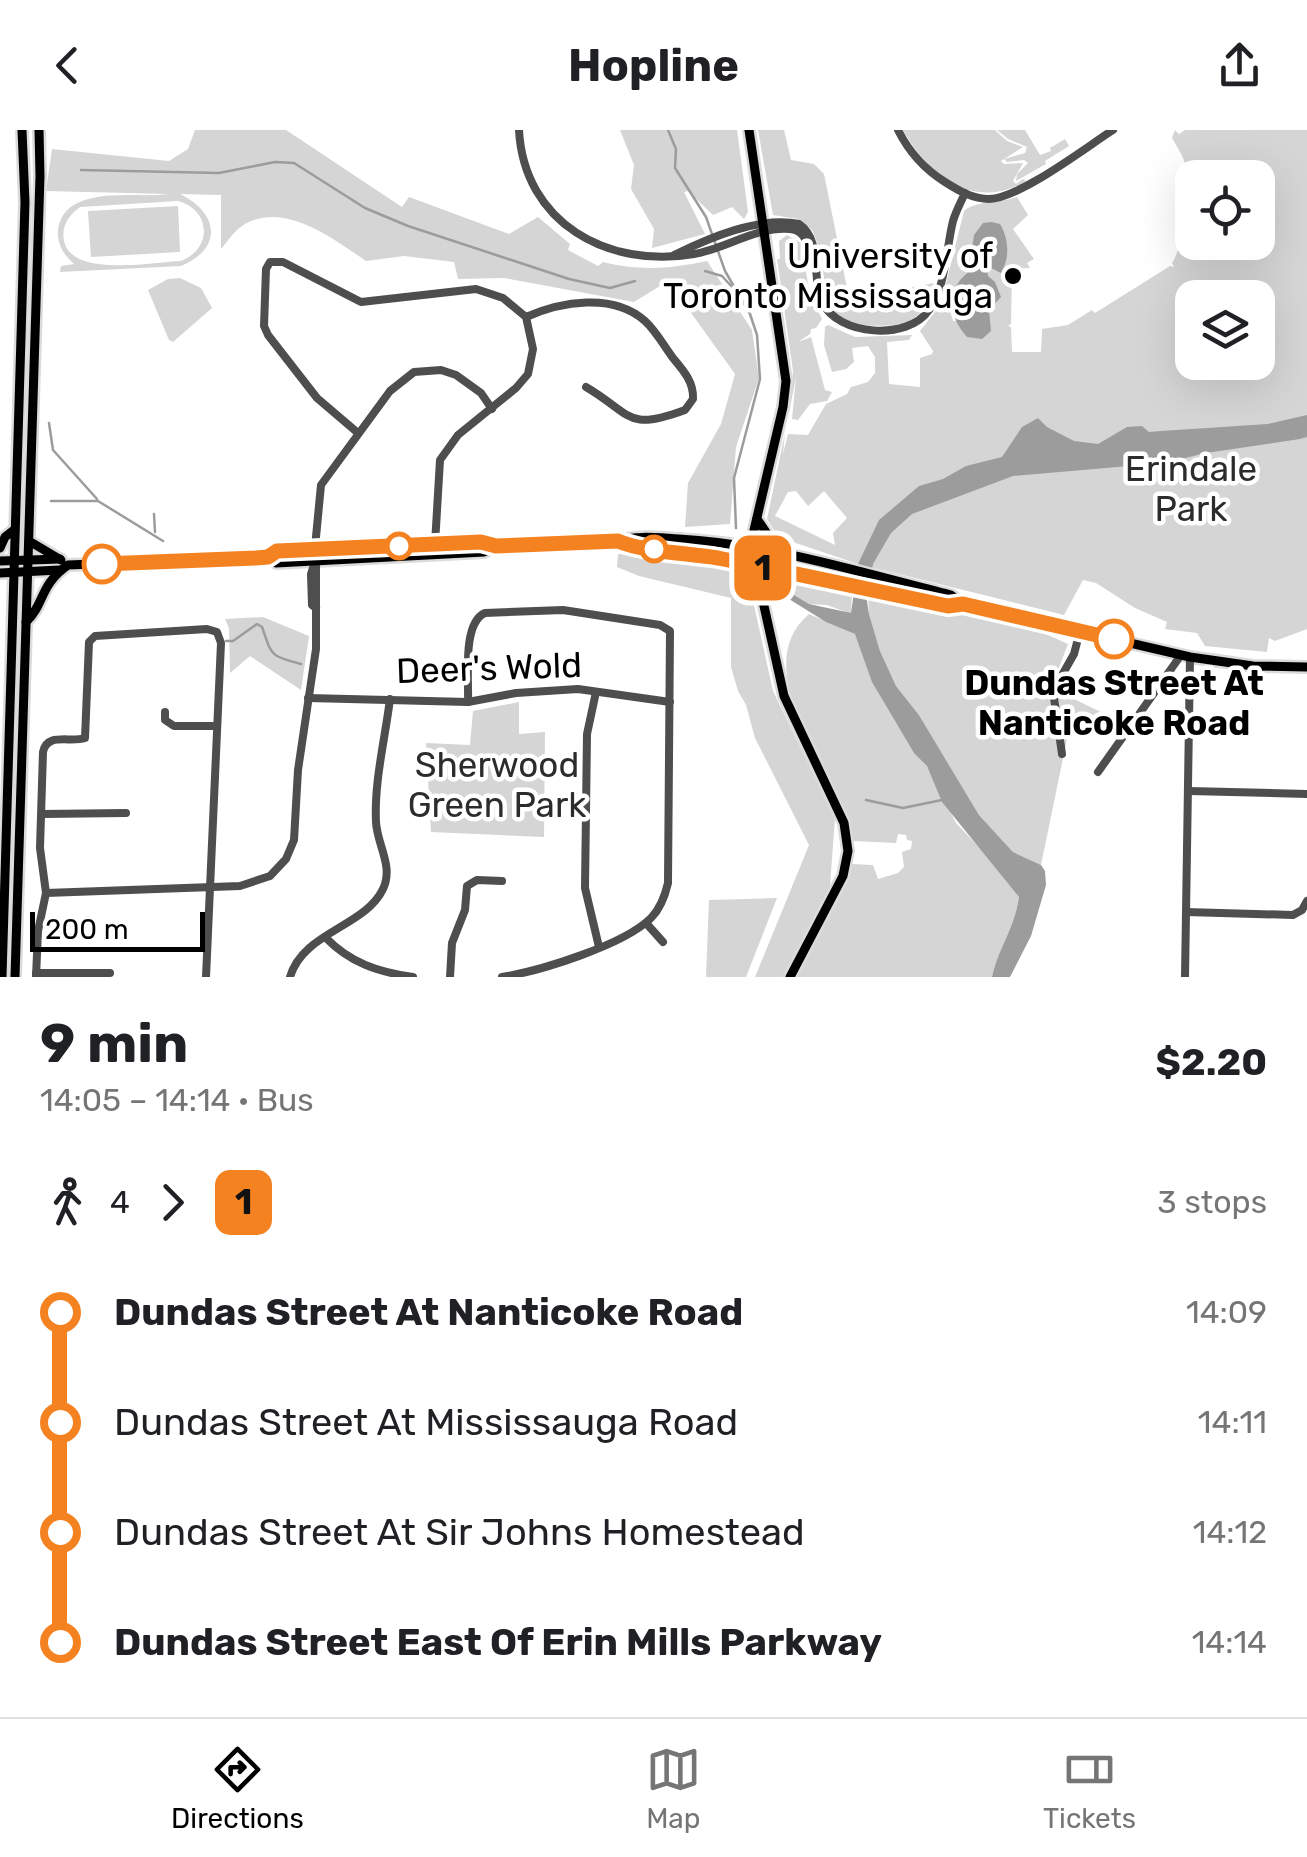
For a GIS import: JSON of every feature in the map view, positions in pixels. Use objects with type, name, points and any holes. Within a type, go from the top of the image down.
[{"type":"main road","points":[[2,977],[26,177],[22,130]]},
{"type":"main road","points":[[15,977],[40,176],[38,130]]},
{"type":"main road","points":[[750,130],[786,382],[756,519],[757,566],[784,696],[847,835],[843,876],[790,977]]},
{"type":"main road","points":[[756,519],[772,541],[792,556]]},
{"type":"main road","points":[[0,548],[14,530]]},
{"type":"main road","points":[[0,573],[28,566],[268,557],[276,563],[316,555],[435,544],[481,542],[496,546],[662,538],[792,556],[951,595],[963,604]]},
{"type":"main road","points":[[618,541],[632,547],[674,550],[948,606],[963,604],[1186,656],[1253,666],[1307,667]]},
{"type":"main road","points":[[29,542],[62,565]]},
{"type":"main road","points":[[316,555],[484,552],[496,546]]},
{"type":"main road","points":[[0,561],[13,567]]},
{"type":"main road","points":[[26,622],[34,614],[43,589],[62,565]]},
{"type":"main road","points":[[0,588],[12,596]]},
{"type":"street","points":[[519,130],[532,183],[564,223],[588,240],[616,253],[640,258],[674,255],[794,222],[804,227],[813,244],[822,303],[842,323],[873,329],[915,324],[928,312],[935,299],[952,224],[965,193]]},
{"type":"street","points":[[898,130],[921,164],[965,193],[983,199],[1006,196],[1113,130]]},
{"type":"street","points":[[358,433],[317,398],[268,335],[264,326],[266,269],[270,262],[283,262],[362,302],[476,289],[503,298],[526,318],[533,350],[528,374],[458,435],[440,460],[435,544]]},
{"type":"street","points":[[526,318],[553,306],[580,302],[628,310],[648,324],[678,364],[690,381],[693,399],[685,410],[641,422],[618,413],[586,387]]},
{"type":"street","points":[[46,893],[209,888],[254,884],[270,876],[291,850],[316,648],[321,485],[390,391],[414,372],[441,370],[456,375],[481,393],[492,408]]},
{"type":"street","points":[[761,593],[772,570]]},
{"type":"street","points":[[468,702],[470,628],[476,616],[485,612],[564,610],[660,625],[670,632],[668,883],[664,898],[646,923],[599,947],[502,977]]},
{"type":"street","points":[[110,973],[36,975],[38,931],[46,893],[40,848],[44,746],[51,740],[80,740],[86,734],[88,648],[96,636],[207,628],[221,638],[206,977]]},
{"type":"street","points":[[1062,754],[1053,691],[1074,654],[1080,632]]},
{"type":"street","points":[[1098,772],[1186,656]]},
{"type":"street","points":[[1184,977],[1189,791],[1186,656]]},
{"type":"street","name":"Deer's Wold","points":[[308,698],[468,702],[526,692],[578,690],[670,702]]},
{"type":"street","points":[[596,692],[587,734],[584,888],[599,947]]},
{"type":"street","points":[[290,977],[297,959],[370,904],[384,884],[387,865],[376,809],[390,700]]},
{"type":"street","points":[[164,712],[164,720],[174,726],[216,726]]},
{"type":"street","points":[[1189,791],[1307,794]]},
{"type":"street","points":[[42,814],[126,812]]},
{"type":"street","points":[[450,977],[452,944],[465,910],[467,886],[477,880],[502,880]]},
{"type":"street","points":[[1186,912],[1293,915],[1302,910],[1307,900]]},
{"type":"street","points":[[646,923],[663,942]]},
{"type":"street","points":[[325,936],[358,963],[387,975],[413,977]]},
{"type":"green space","points":[[195,130],[286,130],[402,207],[409,197],[509,234],[538,217],[570,244],[568,250],[598,266],[603,262],[655,268],[707,261],[752,330],[759,378],[736,447],[730,524],[685,527],[688,483],[721,424],[735,374],[668,281],[634,302],[504,278],[458,279],[454,262],[404,256],[366,261],[307,225],[274,217],[242,226],[221,249],[221,195],[180,194],[202,210],[211,229],[205,249],[195,258],[181,266],[60,272],[61,266],[74,264],[62,249],[58,235],[63,215],[73,205],[104,196],[168,194],[46,191],[52,149],[169,161],[188,149]],"holes":[[[178,201],[189,206],[202,221],[203,239],[181,261],[97,264],[70,253],[64,241],[67,221],[80,207]]]},
{"type":"green space","points":[[620,130],[737,130],[748,212],[744,219],[732,207],[713,215],[688,191],[684,192],[705,234],[652,248],[654,229],[631,189],[634,165]]},
{"type":"green space","points":[[758,130],[784,130],[791,160],[814,164],[824,174],[848,293],[934,283],[917,316],[895,325],[866,325],[847,321],[835,312],[828,300],[812,230],[798,219],[773,215]]},
{"type":"green space","points":[[903,130],[995,130],[1007,141],[1023,147],[1001,161],[1023,163],[1013,181],[1026,181],[1007,190],[971,191],[940,175]]},
{"type":"green space","points":[[997,130],[1025,130],[1040,155],[1065,139],[1069,146],[1016,181],[1017,174],[1028,163],[1004,159],[1025,153],[1027,147]]},
{"type":"green space","name":"Erindale Park","points":[[1175,130],[1179,134],[1185,130],[1307,130],[1307,629],[1275,641],[1269,638],[1267,652],[1205,646],[1197,633],[1165,629],[1167,622],[1135,608],[1096,583],[1083,580],[1064,615],[858,564],[778,537],[767,519],[785,433],[783,454],[788,434],[808,435],[826,404],[847,394],[851,387],[868,382],[875,373],[875,357],[868,346],[852,348],[854,362],[846,369],[832,372],[824,345],[825,327],[855,337],[912,335],[909,340],[887,342],[889,384],[920,387],[920,358],[933,351],[920,331],[941,304],[964,211],[974,205],[1017,197],[1028,215],[1013,229],[1034,259],[1027,263],[1030,268],[1012,269],[1008,326],[1012,352],[1041,352],[1042,329],[1068,325],[1092,310],[1095,313],[1174,267],[1175,257],[1275,260],[1275,160],[1183,160],[1172,138]],"holes":[[[1000,224],[1006,240],[987,265],[987,318],[953,321],[949,307],[958,286],[974,268]],[[796,491],[808,506],[824,491],[847,518],[833,533],[835,545],[775,516],[788,492]]]},
{"type":"green space","points":[[178,206],[180,252],[91,257],[88,211]]},
{"type":"green space","points":[[787,235],[801,243],[810,295],[822,319],[798,342],[811,337],[825,390],[832,392],[827,401],[810,404],[798,420],[792,419],[796,377],[788,418],[793,371],[777,259],[779,241]]},
{"type":"green space","points":[[180,278],[201,288],[212,308],[173,342],[148,290],[168,279]]},
{"type":"green space","points":[[618,554],[707,563],[748,578],[773,691],[835,818],[829,899],[785,977],[755,977],[809,845],[755,738],[738,691],[731,667],[731,598],[639,576],[617,567]]},
{"type":"green space","points":[[776,577],[852,592],[851,614],[827,605],[809,604],[771,581]]},
{"type":"green space","points":[[868,595],[1039,631],[1068,644],[1051,688],[1103,713],[1067,739],[1041,865],[1013,852],[979,815],[919,715],[896,686],[880,651],[869,614]]},
{"type":"green space","points":[[809,614],[855,634],[908,743],[927,766],[956,823],[996,865],[1019,897],[992,977],[797,977],[851,864],[873,865],[878,879],[898,873],[904,867],[902,852],[911,849],[912,841],[898,834],[896,843],[853,841],[790,693],[786,664],[792,637]]},
{"type":"green space","points":[[263,617],[309,636],[301,690],[250,656],[230,673],[229,628],[225,619]]},
{"type":"green space","name":"Sherwood Green Park","points":[[519,702],[519,734],[545,732],[544,837],[431,832],[426,743],[470,745],[473,711]]},
{"type":"green space","points":[[777,898],[746,977],[706,977],[709,900]]},
{"type":"shaded area","points":[[983,223],[1000,224],[1007,242],[1001,273],[987,266],[988,276],[1001,297],[989,310],[991,331],[982,339],[967,337],[955,319],[952,301],[958,283],[974,268],[970,262],[974,235]]},
{"type":"shaded area","points":[[1307,415],[1307,437],[1300,439],[1164,463],[1013,476],[912,514],[891,533],[873,564],[867,601],[869,614],[896,686],[919,715],[979,815],[1013,852],[1041,865],[1045,871],[1046,885],[1031,936],[1010,977],[992,977],[1019,897],[942,802],[927,766],[914,753],[872,682],[855,634],[826,622],[768,586],[771,581],[809,604],[851,613],[858,564],[879,520],[919,486],[966,466],[1002,457],[1022,427],[1038,418],[1074,441],[1098,444],[1127,427],[1142,426],[1149,432],[1268,424]]},
{"type":"waterway","points":[[668,130],[676,149],[675,168],[706,217],[725,271],[750,314],[757,335],[760,379],[734,478],[736,528]]},
{"type":"waterway","points":[[81,170],[219,173],[275,162],[294,163],[365,208],[408,226],[569,279],[610,288],[635,281]]},
{"type":"waterway","points":[[705,271],[722,276],[733,288]]},
{"type":"waterway","points":[[49,423],[53,450],[97,499]]},
{"type":"waterway","points":[[51,501],[98,501],[163,541]]},
{"type":"waterway","points":[[154,514],[155,532]]},
{"type":"waterway","points":[[226,641],[233,641],[257,624],[273,653],[301,664]]},
{"type":"waterway","points":[[866,800],[903,808],[942,800]]},
{"type":"bus line","name":"1","points":[[102,564],[256,558],[277,551],[481,542],[496,546],[618,541],[632,547],[740,562],[948,606],[963,604],[1114,639]]},
{"type":"place","name":"University of Toronto Mississauga","points":[[1013,276]]},
{"type":"place","name":"Dundas Street At Nanticoke Road","points":[[1114,639]]}]
